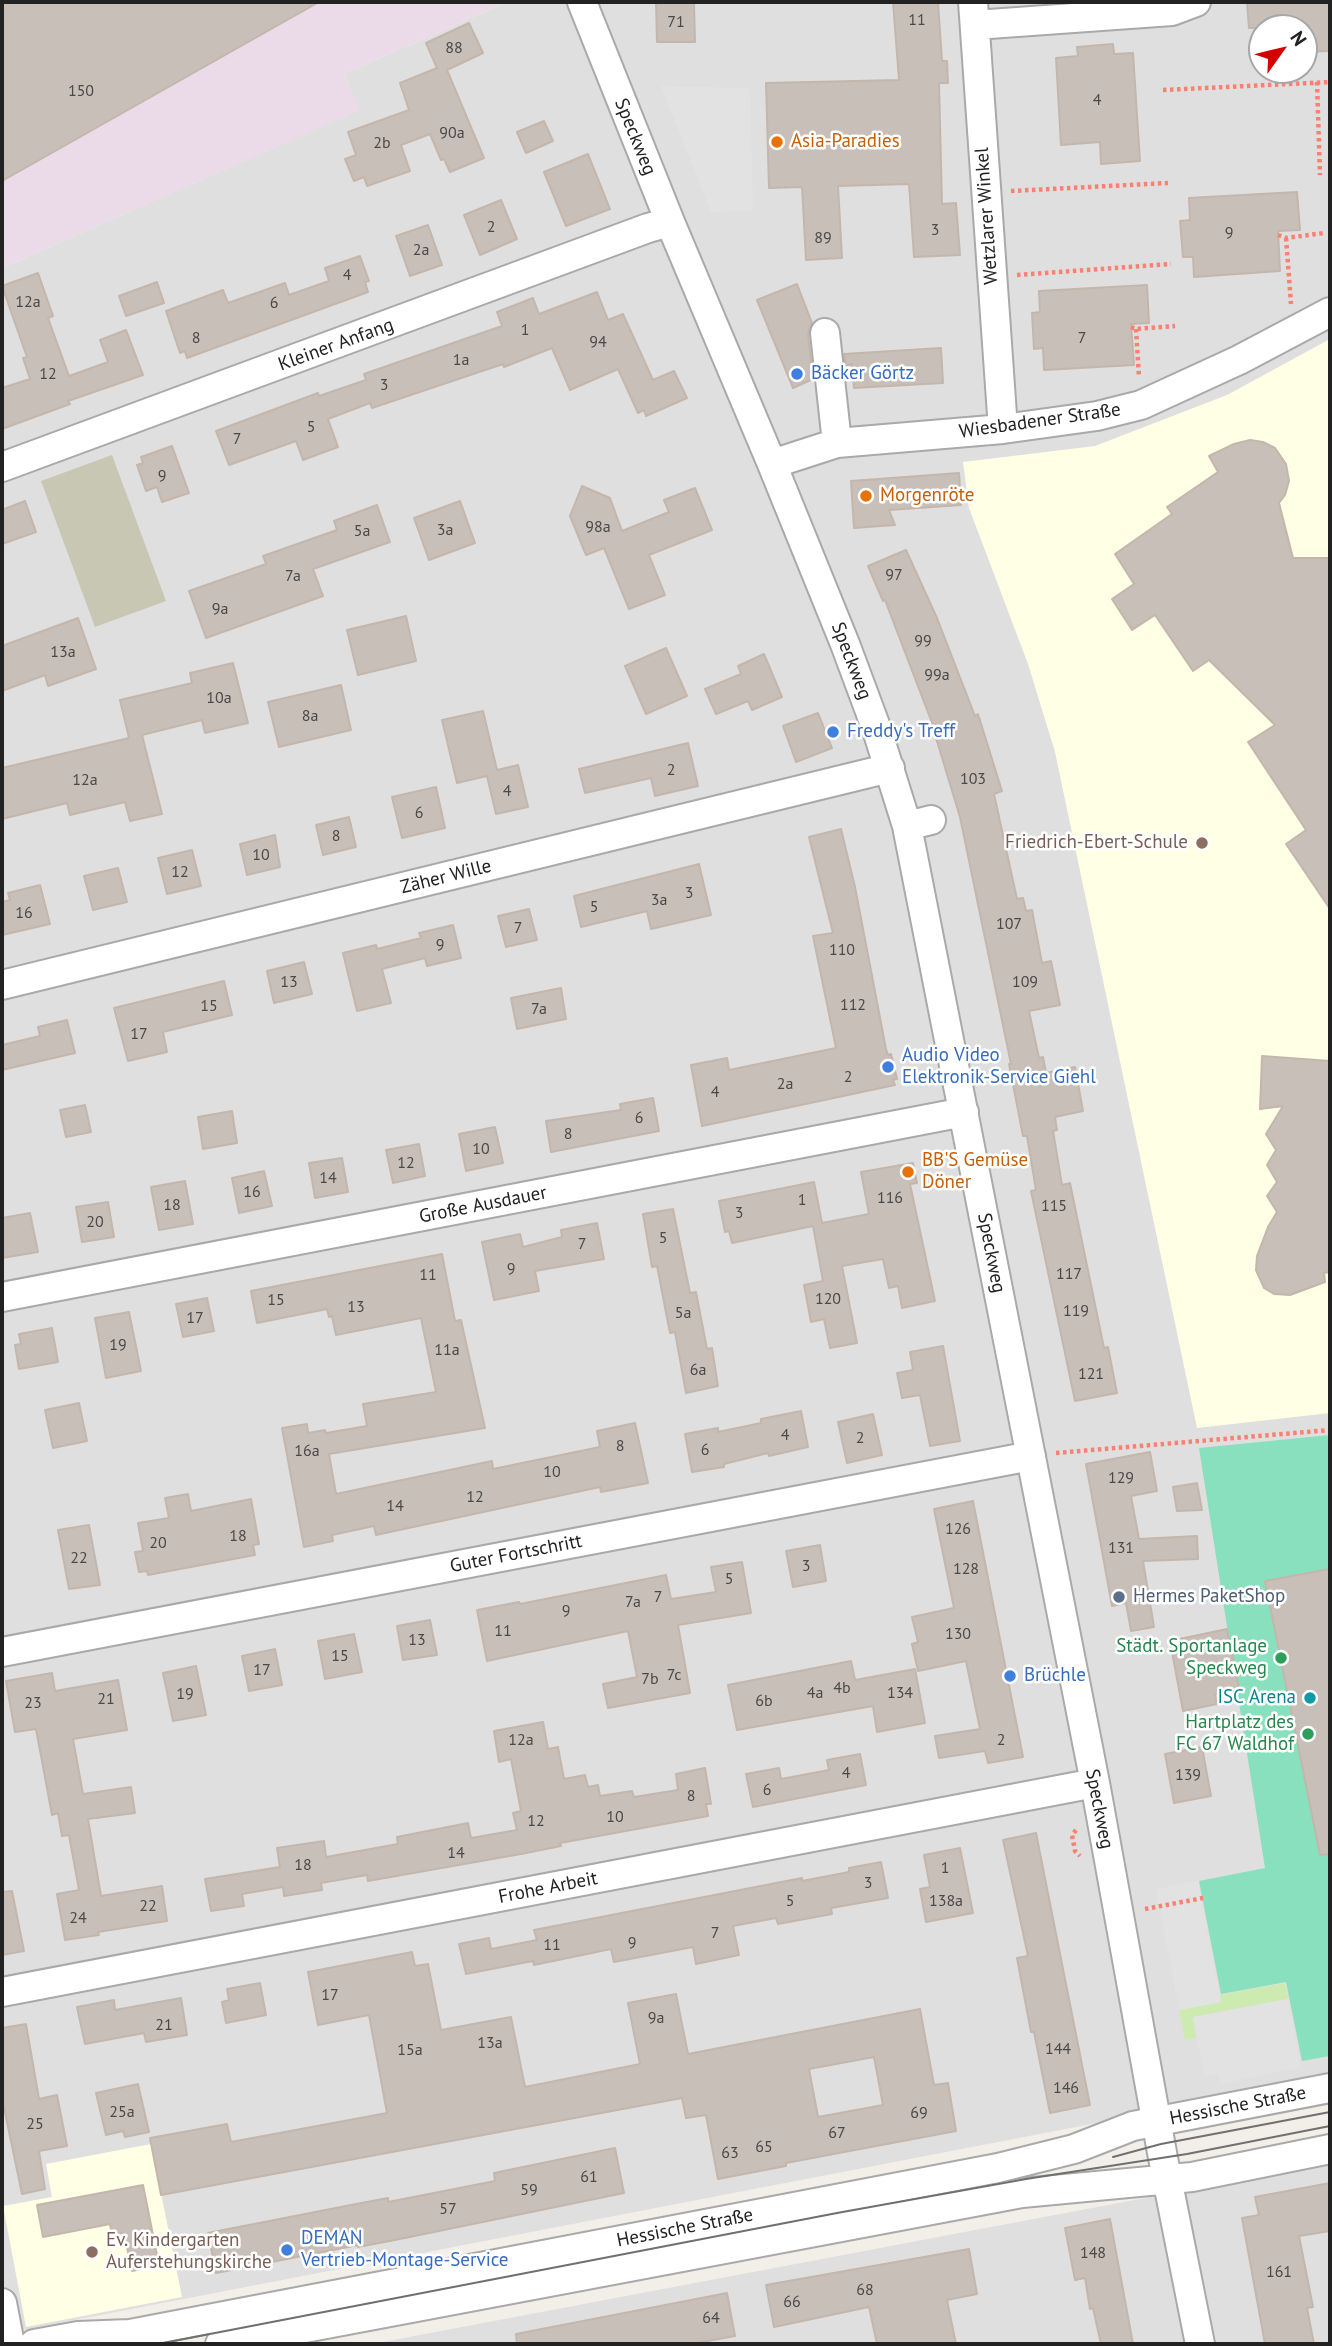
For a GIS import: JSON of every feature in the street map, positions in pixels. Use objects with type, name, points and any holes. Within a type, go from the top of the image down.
[{"type":"street","name":"Speckweg","points":[[582,2],[845,644],[888,726],[890,768],[919,823],[961,1036],[964,1112],[988,1178],[1031,1457],[1054,1524],[1082,1786],[1120,1914],[1156,2122],[1200,2344]]},
{"type":"street","points":[[974,13],[1172,11],[1196,2]]},
{"type":"street","name":"Wetzlarer Winkel","points":[[974,13],[1003,429]]},
{"type":"street","name":"Kleiner Anfang","points":[[2,467],[670,222]]},
{"type":"street","name":"Wiesbadener Straße","points":[[772,464],[837,443],[1003,429],[1097,416],[1141,405],[1178,390],[1330,312]]},
{"type":"street","points":[[825,333],[837,443]]},
{"type":"street","name":"Zäher Wille","points":[[2,985],[890,768]]},
{"type":"street","name":"Große Ausdauer","points":[[2,1297],[964,1112]]},
{"type":"street","name":"Guter Fortschritt","points":[[2,1652],[1031,1457]]},
{"type":"street","name":"Frohe Arbeit","points":[[2,1992],[1082,1786]]},
{"type":"street","name":"Hessische Straße","points":[[34,2344],[78,2336],[143,2331],[998,2168],[1074,2149],[1133,2126],[1330,2088]]},
{"type":"street","name":"Hessische Straße","points":[[220,2344],[1023,2193],[1192,2178],[1330,2149]]},
{"type":"street","points":[[2,2303],[10,2344]]},
{"type":"path","points":[[1163,90],[1278,84]]},
{"type":"path","points":[[1317,84],[1320,175]]},
{"type":"path","points":[[986,192],[1168,183]]},
{"type":"path","points":[[1278,235],[1286,238],[1324,233]]},
{"type":"path","points":[[1286,238],[1293,333]]},
{"type":"path","points":[[991,277],[1171,264]]},
{"type":"path","points":[[1141,405],[1134,328],[1175,326]]},
{"type":"path","points":[[1031,1457],[1330,1430]]},
{"type":"path","points":[[1082,1786],[1077,1828],[1072,1835],[1075,1851],[1083,1858]]},
{"type":"path","points":[[1120,1914],[1203,1898]]},
{"type":"shaded area","points":[[2,2],[507,2],[344,74],[360,110],[2,268]]},
{"type":"shaded area","points":[[507,2],[1330,2],[1330,2078],[2,2334],[2,268],[359,110],[344,74]]},
{"type":"shaded area","points":[[661,86],[750,88],[753,210],[711,212]]},
{"type":"shaded area","name":"Friedrich-Ebert-Schule","points":[[1330,339],[1330,1413],[1197,1428],[1055,752],[1028,664],[969,508],[963,462],[1095,446],[1227,395]]},
{"type":"shaded area","points":[[112,455],[166,601],[95,627],[41,481]]},
{"type":"shaded area","points":[[1198,1881],[1221,2002],[1179,2010],[1156,1889]]},
{"type":"shaded area","points":[[1288,1999],[1301,2067],[1221,2084],[1218,2073],[1204,2076],[1193,2017]]},
{"type":"shaded area","name":"Ev. Kindergarten Auferstehungskirche","points":[[151,2144],[182,2297],[26,2327],[3,2206],[52,2197],[46,2164]]},
{"type":"shaded area","points":[[1330,2163],[1330,2344],[372,2344]]},
{"type":"green space","name":"Städt. Sportanlage Speckweg","points":[[1330,1435],[1330,2056],[1302,2061],[1286,1982],[1221,1994],[1199,1881],[1265,1868],[1199,1448]]},
{"type":"green space","points":[[1285,1983],[1288,1999],[1193,2017],[1196,2038],[1185,2040],[1179,2010],[1221,2002],[1220,1995]]},
{"type":"building","points":[[2,2],[319,2],[2,181]]},
{"type":"building","points":[[656,2],[694,2],[695,42],[657,42]]},
{"type":"building","points":[[893,2],[938,2],[942,61],[947,61],[948,83],[939,83],[942,204],[956,203],[960,255],[914,257],[909,184],[838,186],[842,258],[806,260],[802,187],[769,188],[766,83],[899,80]]},
{"type":"building","points":[[1247,2],[1330,2],[1330,51],[1318,51],[1318,14],[1248,15]]},
{"type":"building","points":[[469,23],[483,53],[447,70],[484,158],[450,172],[444,159],[441,160],[430,134],[401,145],[410,171],[367,186],[364,177],[354,181],[345,159],[356,155],[348,132],[409,110],[400,83],[437,68],[426,43]]},
{"type":"building","points":[[1113,44],[1114,54],[1133,53],[1140,161],[1101,164],[1100,142],[1061,145],[1056,58],[1078,56],[1077,47]]},
{"type":"building","points":[[544,121],[553,141],[526,153],[517,132]]},
{"type":"building","points":[[588,154],[610,209],[566,226],[544,172]]},
{"type":"building","points":[[1297,192],[1300,230],[1278,231],[1280,271],[1194,277],[1193,257],[1183,257],[1180,221],[1190,220],[1189,198]]},
{"type":"building","points":[[501,200],[517,239],[480,255],[464,215]]},
{"type":"building","points":[[428,225],[442,265],[410,276],[396,236]]},
{"type":"building","points":[[360,256],[369,281],[365,282],[368,292],[187,358],[185,351],[180,353],[166,311],[223,290],[228,303],[285,283],[289,295],[329,281],[325,268]]},
{"type":"building","points":[[38,273],[53,316],[48,318],[69,376],[108,362],[100,340],[126,330],[143,375],[68,401],[70,404],[2,429],[2,388],[30,379],[23,358],[27,357],[2,286]]},
{"type":"building","points":[[157,282],[164,303],[126,316],[119,296]]},
{"type":"building","points":[[797,284],[812,323],[808,335],[813,379],[793,388],[757,300]]},
{"type":"building","points":[[1147,285],[1149,323],[1131,324],[1134,365],[1044,370],[1043,348],[1034,349],[1032,313],[1040,312],[1039,291]]},
{"type":"building","points":[[597,292],[608,320],[623,314],[653,380],[674,371],[687,398],[646,416],[644,410],[638,413],[618,369],[570,390],[552,348],[504,367],[503,364],[372,408],[370,403],[328,419],[338,447],[303,460],[296,441],[229,465],[216,431],[318,393],[319,396],[366,380],[364,374],[502,326],[497,312],[533,298],[539,314]]},
{"type":"building","points":[[941,348],[943,383],[854,388],[852,364],[845,366],[844,354]]},
{"type":"building","points":[[1250,440],[1275,448],[1286,464],[1289,481],[1285,495],[1279,503],[1293,558],[1330,558],[1330,909],[1286,844],[1306,830],[1248,742],[1275,725],[1209,660],[1193,671],[1155,615],[1132,630],[1112,599],[1134,584],[1115,554],[1172,514],[1167,507],[1218,472],[1209,456]]},
{"type":"building","points":[[172,446],[189,493],[162,502],[157,487],[146,491],[137,465],[143,463],[141,457]]},
{"type":"building","points":[[959,473],[961,505],[889,510],[895,525],[854,528],[851,481]]},
{"type":"building","points":[[582,486],[610,498],[622,531],[669,512],[664,500],[695,488],[712,530],[649,555],[665,595],[629,609],[604,548],[586,555],[570,516]]},
{"type":"building","points":[[25,501],[36,532],[2,544],[2,510]]},
{"type":"building","points":[[460,501],[475,543],[429,560],[414,518]]},
{"type":"building","points":[[377,505],[390,542],[313,569],[323,596],[206,638],[189,591],[266,564],[263,556],[337,530],[334,521]]},
{"type":"building","points":[[906,550],[937,618],[975,716],[978,714],[1002,791],[994,794],[1017,899],[1023,898],[1026,911],[1032,910],[1042,963],[1051,961],[1060,1005],[1029,1011],[1039,1058],[1043,1057],[1046,1073],[1075,1067],[1083,1111],[1055,1117],[1057,1130],[1053,1131],[1062,1185],[1070,1183],[1104,1348],[1108,1347],[1117,1393],[1075,1401],[1031,1191],[1036,1190],[1027,1136],[1023,1136],[1011,1064],[960,817],[934,728],[885,600],[883,601],[868,566]]},
{"type":"building","points":[[406,616],[416,661],[358,675],[347,630]]},
{"type":"building","points":[[78,618],[96,669],[48,686],[45,675],[2,691],[2,646]]},
{"type":"building","points":[[666,648],[687,696],[646,714],[625,666]]},
{"type":"building","points":[[764,654],[782,697],[752,710],[748,701],[716,714],[705,689],[741,674],[738,666]]},
{"type":"building","points":[[233,663],[248,723],[205,733],[202,720],[142,735],[162,814],[130,821],[125,802],[70,815],[67,803],[2,819],[2,768],[129,738],[120,700],[192,683],[190,673]]},
{"type":"building","points":[[341,685],[351,730],[279,747],[268,702]]},
{"type":"building","points":[[483,711],[497,770],[518,765],[528,807],[496,814],[487,776],[457,783],[442,720]]},
{"type":"building","points":[[818,713],[832,748],[796,762],[783,726]]},
{"type":"building","points":[[688,743],[698,786],[655,796],[651,778],[585,793],[579,769]]},
{"type":"building","points":[[436,787],[445,828],[402,838],[392,797]]},
{"type":"building","points":[[349,817],[356,847],[323,855],[316,825]]},
{"type":"building","points":[[841,829],[886,1049],[888,1055],[891,1054],[897,1079],[893,1080],[895,1085],[702,1126],[691,1065],[727,1058],[729,1070],[836,1048],[813,936],[833,933],[809,837]]},
{"type":"building","points":[[275,835],[280,867],[247,875],[240,844]]},
{"type":"building","points":[[192,850],[201,886],[167,894],[158,858]]},
{"type":"building","points":[[699,864],[711,915],[651,929],[647,911],[581,927],[574,896]]},
{"type":"building","points":[[118,868],[127,902],[93,910],[84,876]]},
{"type":"building","points":[[40,885],[50,924],[2,935],[2,902],[10,900],[8,893]]},
{"type":"building","points":[[529,909],[537,940],[506,947],[498,916]]},
{"type":"building","points":[[453,925],[461,958],[427,966],[425,958],[382,969],[391,1003],[357,1011],[343,953],[376,945],[377,949],[421,938],[419,933]]},
{"type":"building","points":[[304,962],[312,994],[274,1003],[267,971]]},
{"type":"building","points":[[224,981],[232,1015],[163,1032],[167,1052],[128,1061],[114,1008]]},
{"type":"building","points":[[561,988],[566,1019],[517,1029],[511,998]]},
{"type":"building","points":[[67,1020],[75,1053],[2,1070],[2,1045],[40,1036],[38,1027]]},
{"type":"building","points":[[1262,1056],[1330,1061],[1330,1272],[1324,1273],[1325,1282],[1290,1295],[1274,1294],[1264,1288],[1256,1270],[1257,1256],[1277,1212],[1267,1196],[1277,1182],[1267,1165],[1276,1150],[1266,1134],[1283,1106],[1260,1109]]},
{"type":"building","points":[[653,1098],[659,1131],[551,1152],[546,1121],[621,1110],[620,1104]]},
{"type":"building","points":[[85,1105],[91,1132],[66,1137],[60,1110]]},
{"type":"building","points":[[232,1111],[237,1143],[203,1149],[198,1117]]},
{"type":"building","points":[[495,1127],[503,1163],[466,1171],[459,1134]]},
{"type":"building","points":[[419,1144],[425,1176],[393,1183],[386,1150]]},
{"type":"building","points":[[342,1158],[348,1192],[315,1198],[309,1163]]},
{"type":"building","points":[[913,1163],[917,1183],[910,1184],[935,1301],[902,1308],[898,1286],[889,1288],[883,1259],[842,1266],[857,1343],[830,1348],[824,1319],[811,1322],[804,1285],[823,1281],[813,1226],[732,1243],[729,1231],[725,1232],[719,1201],[814,1182],[822,1223],[869,1214],[861,1172]]},
{"type":"building","points":[[264,1171],[272,1206],[239,1213],[232,1178]]},
{"type":"building","points":[[185,1181],[193,1224],[159,1230],[151,1187]]},
{"type":"building","points":[[108,1202],[114,1237],[82,1242],[76,1207]]},
{"type":"building","points":[[673,1209],[690,1293],[696,1292],[707,1349],[712,1348],[718,1386],[686,1393],[675,1332],[670,1333],[657,1266],[652,1267],[643,1214]]},
{"type":"building","points":[[30,1213],[38,1252],[2,1258],[2,1218]]},
{"type":"building","points":[[597,1223],[604,1259],[535,1271],[539,1291],[494,1300],[482,1242],[520,1234],[523,1247],[562,1237],[561,1230]]},
{"type":"building","points":[[442,1254],[455,1321],[461,1320],[485,1428],[329,1454],[336,1494],[492,1461],[493,1469],[600,1447],[597,1431],[635,1423],[648,1483],[601,1492],[600,1487],[376,1535],[374,1526],[332,1535],[333,1541],[304,1547],[282,1428],[307,1424],[308,1433],[325,1430],[326,1433],[367,1426],[363,1404],[436,1392],[421,1318],[336,1335],[332,1316],[329,1317],[327,1309],[257,1323],[251,1291]]},
{"type":"building","points":[[207,1298],[214,1331],[183,1337],[176,1304]]},
{"type":"building","points":[[129,1312],[141,1371],[106,1378],[95,1318]]},
{"type":"building","points":[[52,1328],[58,1362],[19,1369],[15,1345],[21,1344],[19,1334]]},
{"type":"building","points":[[943,1346],[960,1441],[930,1446],[920,1395],[902,1398],[897,1373],[913,1370],[910,1352]]},
{"type":"building","points":[[79,1403],[87,1441],[53,1448],[45,1410]]},
{"type":"building","points":[[801,1411],[808,1447],[769,1456],[768,1453],[724,1464],[724,1467],[692,1472],[685,1434],[718,1428],[718,1432]]},
{"type":"building","points":[[873,1414],[882,1455],[847,1463],[838,1422]]},
{"type":"building","points":[[1150,1452],[1157,1491],[1131,1496],[1139,1539],[1197,1536],[1198,1559],[1143,1561],[1154,1627],[1131,1631],[1126,1603],[1112,1606],[1086,1464]]},
{"type":"building","points":[[1197,1483],[1202,1510],[1177,1511],[1173,1487]]},
{"type":"building","points":[[188,1494],[191,1511],[251,1499],[259,1544],[253,1545],[255,1555],[148,1575],[147,1571],[139,1572],[135,1552],[143,1551],[138,1523],[169,1518],[165,1498]]},
{"type":"building","points":[[973,1501],[1023,1757],[988,1763],[985,1751],[939,1758],[935,1736],[980,1729],[966,1661],[918,1671],[912,1644],[918,1642],[912,1617],[954,1608],[934,1509]]},
{"type":"building","points":[[89,1525],[100,1585],[69,1589],[58,1530]]},
{"type":"building","points":[[820,1545],[826,1581],[793,1587],[786,1551]]},
{"type":"building","points":[[742,1562],[751,1613],[678,1625],[690,1693],[608,1708],[603,1684],[637,1677],[628,1631],[487,1661],[477,1610],[666,1575],[671,1599],[716,1592],[711,1567]]},
{"type":"building","name":"ISC Arena","points":[[1330,1569],[1330,1854],[1320,1855],[1265,1581]]},
{"type":"building","points":[[430,1620],[437,1655],[403,1660],[397,1626]]},
{"type":"building","points":[[1227,1629],[1239,1689],[1215,1694],[1217,1704],[1183,1711],[1170,1641]]},
{"type":"building","points":[[354,1634],[362,1672],[325,1679],[318,1641]]},
{"type":"building","points":[[275,1649],[282,1685],[249,1691],[242,1656]]},
{"type":"building","points":[[851,1661],[855,1680],[915,1669],[925,1723],[877,1732],[873,1706],[737,1730],[728,1685]]},
{"type":"building","points":[[196,1666],[206,1715],[173,1721],[163,1673]]},
{"type":"building","points":[[52,1673],[55,1691],[118,1680],[127,1730],[73,1739],[83,1794],[131,1787],[135,1813],[88,1819],[101,1896],[162,1886],[167,1921],[65,1940],[57,1894],[79,1890],[69,1835],[62,1836],[58,1813],[52,1815],[36,1729],[15,1732],[6,1681]]},
{"type":"building","points":[[543,1722],[548,1749],[558,1747],[564,1779],[585,1775],[588,1787],[598,1785],[600,1796],[632,1791],[634,1797],[678,1790],[676,1774],[705,1768],[711,1804],[706,1804],[708,1816],[560,1843],[561,1846],[521,1854],[368,1881],[367,1875],[321,1883],[322,1890],[284,1896],[283,1887],[242,1894],[244,1906],[211,1911],[205,1879],[280,1867],[277,1848],[324,1841],[326,1857],[398,1844],[397,1837],[468,1823],[471,1838],[517,1830],[513,1813],[521,1811],[511,1759],[499,1762],[494,1731]]},
{"type":"building","points":[[1202,1747],[1211,1796],[1174,1803],[1165,1754]]},
{"type":"building","points":[[860,1754],[866,1785],[753,1807],[746,1774],[779,1768],[781,1779],[829,1770],[827,1760]]},
{"type":"building","points":[[1036,1833],[1090,2105],[1050,2113],[1017,1958],[1028,1956],[1003,1840]]},
{"type":"building","points":[[960,1848],[973,1913],[926,1922],[920,1889],[930,1887],[924,1855]]},
{"type":"building","points":[[881,1862],[888,1898],[831,1908],[832,1914],[778,1924],[776,1918],[733,1926],[739,1955],[696,1964],[693,1947],[614,1962],[611,1949],[534,1965],[533,1961],[466,1974],[459,1944],[489,1938],[491,1949],[537,1940],[534,1930],[802,1878],[802,1881],[849,1872],[849,1868]]},
{"type":"building","points":[[12,1891],[24,1951],[2,1955],[2,1892]]},
{"type":"building","points":[[412,1952],[415,1966],[428,1964],[441,2030],[511,2017],[525,2087],[640,2064],[628,2003],[676,1994],[688,2054],[920,2009],[934,2085],[948,2083],[956,2131],[786,2163],[786,2166],[718,2179],[706,2115],[686,2118],[682,2098],[161,2195],[150,2138],[227,2124],[231,2142],[387,2113],[369,2015],[318,2025],[308,1972]],"holes":[[[874,2057],[883,2105],[818,2117],[809,2069]]]},
{"type":"building","points":[[260,1983],[266,2015],[226,2023],[222,2002],[229,2000],[227,1989]]},
{"type":"building","points":[[181,1998],[187,2035],[146,2042],[144,2033],[85,2044],[77,2007],[114,2000],[115,2010]]},
{"type":"building","points":[[26,2024],[39,2099],[57,2095],[67,2146],[39,2151],[45,2189],[22,2194],[2,2098],[2,2028]]},
{"type":"building","points":[[138,2084],[149,2132],[125,2137],[123,2131],[106,2135],[96,2093]]},
{"type":"building","points":[[615,2148],[624,2193],[216,2273],[208,2233],[388,2198],[388,2202],[495,2181],[494,2173]]},
{"type":"building","points":[[1330,2183],[1330,2231],[1299,2236],[1313,2307],[1307,2308],[1314,2344],[1265,2344],[1242,2218],[1259,2215],[1255,2197]]},
{"type":"building","points":[[143,2185],[159,2265],[132,2271],[124,2233],[112,2235],[110,2224],[43,2237],[37,2205]]},
{"type":"building","points":[[1110,2219],[1133,2344],[1101,2344],[1093,2308],[1090,2309],[1085,2278],[1075,2280],[1065,2228]]},
{"type":"building","points":[[969,2249],[977,2294],[947,2300],[956,2344],[877,2344],[869,2307],[774,2327],[766,2285]]},
{"type":"building","points":[[727,2293],[735,2336],[691,2344],[517,2344],[516,2334]]},
{"type":"tram line","points":[[1113,2157],[1161,2144],[1330,2112]]},
{"type":"tram line","points":[[158,2344],[837,2213],[1026,2179],[1187,2154],[1330,2126]]},
{"type":"place","name":"Asia-Paradies","points":[[777,142]]},
{"type":"place","name":"Bäcker Görtz","points":[[797,374]]},
{"type":"place","name":"Morgenröte","points":[[866,496]]},
{"type":"place","name":"Freddy's Treff","points":[[833,732]]},
{"type":"place","name":"Friedrich-Ebert-Schule","points":[[1202,843]]},
{"type":"place","name":"Audio Video Elektronik-Service Giehl","points":[[888,1067]]},
{"type":"place","name":"BB'S Gemüse Döner","points":[[908,1172]]},
{"type":"place","name":"Hermes PaketShop","points":[[1119,1597]]},
{"type":"place","name":"Städt. Sportanlage Speckweg","points":[[1281,1658]]},
{"type":"place","name":"Brüchle","points":[[1010,1676]]},
{"type":"place","name":"ISC Arena","points":[[1310,1698]]},
{"type":"place","name":"Hartplatz des FC 67 Waldhof","points":[[1308,1734]]},
{"type":"place","name":"DEMAN Vertrieb-Montage-Service","points":[[287,2250]]},
{"type":"place","name":"Ev. Kindergarten Auferstehungskirche","points":[[92,2252]]}]
